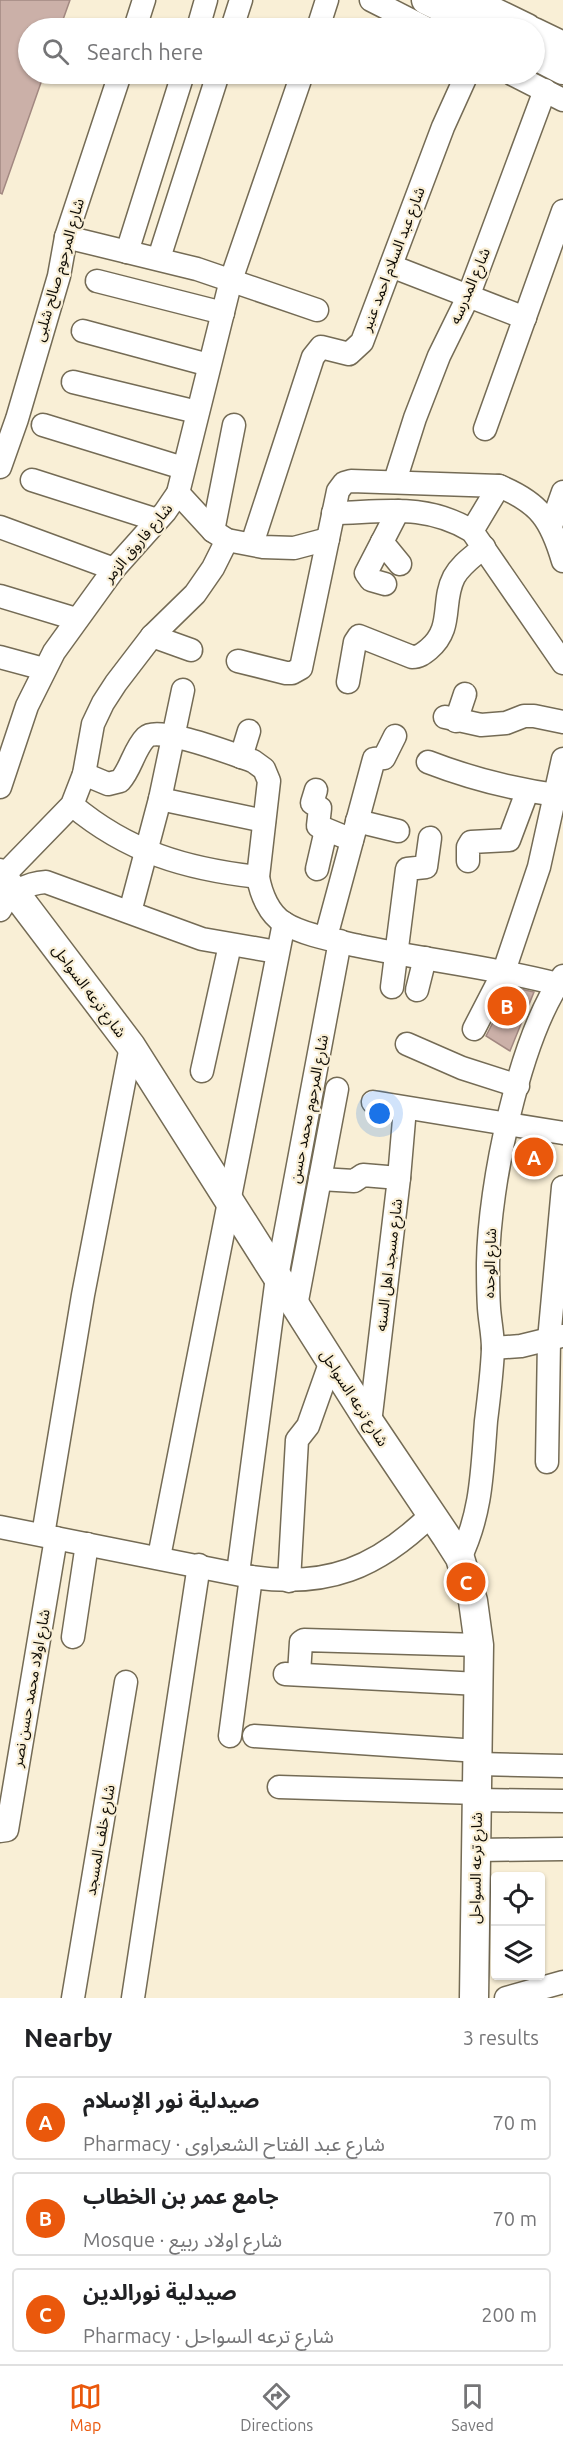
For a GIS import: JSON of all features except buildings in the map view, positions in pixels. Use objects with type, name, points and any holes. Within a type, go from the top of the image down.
[{"type":"main road","points":[[426,0],[463,18]]},
{"type":"main road","points":[[469,0],[506,18]]},
{"type":"main road","points":[[545,37],[563,46]]},
{"type":"main road","points":[[545,70],[557,87]]},
{"type":"main road","name":"شارع ترعه السواحل","points":[[4,888],[131,1046],[370,1423],[460,1558],[473,1600],[479,1645],[474,1998]]},
{"type":"street","points":[[138,18],[144,0]]},
{"type":"street","points":[[201,18],[207,0]]},
{"type":"street","points":[[235,18],[241,0]]},
{"type":"street","points":[[321,18],[327,0]]},
{"type":"street","points":[[371,0],[406,18]]},
{"type":"street","name":"شارع المرحوم صالح شلبى","points":[[0,467],[17,419],[59,276],[66,237],[117,84]]},
{"type":"street","points":[[128,252],[180,84]]},
{"type":"street","points":[[159,258],[215,84]]},
{"type":"street","name":"شارع فاروق الزمر","points":[[0,787],[10,722],[76,619],[114,569],[158,520],[178,493],[231,280],[299,84]]},
{"type":"street","name":"شارع عبد السلام احمد عنبر","points":[[252,544],[313,357],[321,347],[349,354],[362,342],[443,127],[462,84]]},
{"type":"street","name":"شارع المدرسه","points":[[395,481],[415,418],[439,356],[468,297],[557,87]]},
{"type":"street","points":[[485,429],[563,211]]},
{"type":"street","points":[[66,237],[159,258],[317,310]]},
{"type":"street","points":[[391,266],[525,318]]},
{"type":"street","points":[[97,281],[223,313]]},
{"type":"street","points":[[83,331],[209,365]]},
{"type":"street","points":[[73,382],[197,412]]},
{"type":"street","points":[[43,425],[183,468]]},
{"type":"street","points":[[4,888],[72,805],[84,774],[89,737],[98,714],[116,683],[152,636],[195,594],[213,568],[220,536],[234,425]]},
{"type":"street","points":[[32,480],[158,520]]},
{"type":"street","points":[[238,661],[292,674],[301,668],[335,502],[344,483],[395,481],[499,486],[518,494],[533,505],[556,530]]},
{"type":"street","points":[[348,682],[355,642],[359,636],[412,657],[419,657],[445,644],[448,594],[454,577],[478,539],[499,486]]},
{"type":"street","points":[[563,492],[556,530],[563,561]]},
{"type":"street","points":[[178,493],[220,536],[263,547],[294,548],[328,539]]},
{"type":"street","points":[[335,502],[398,512],[434,513],[453,520],[478,539],[563,663]]},
{"type":"street","points":[[385,584],[371,580],[366,573],[398,512]]},
{"type":"street","points":[[0,527],[114,569]]},
{"type":"street","points":[[382,542],[400,564]]},
{"type":"street","points":[[0,596],[76,619]]},
{"type":"street","points":[[152,636],[191,651]]},
{"type":"street","points":[[0,657],[44,669]]},
{"type":"street","points":[[129,912],[159,799],[183,690]]},
{"type":"street","points":[[465,694],[451,719],[494,724],[524,716],[534,716],[563,722]]},
{"type":"street","points":[[241,757],[249,731]]},
{"type":"street","points":[[84,774],[114,783],[124,777],[145,738],[154,733],[174,736],[253,761],[264,769],[268,782],[258,877],[266,902],[284,923],[333,939],[395,953],[560,980]]},
{"type":"street","name":"شارع المرحوم محمد حسن","points":[[230,1736],[244,1575],[277,1277],[333,939],[354,831],[374,759],[384,758],[395,736]]},
{"type":"street","points":[[474,1029],[504,971],[539,867],[558,796],[563,759]]},
{"type":"street","points":[[428,762],[474,779],[527,792],[558,796]]},
{"type":"street","points":[[316,790],[312,803],[320,808],[318,825],[327,830],[398,831]]},
{"type":"street","points":[[480,853],[509,840],[527,792]]},
{"type":"street","points":[[159,799],[264,821]]},
{"type":"street","points":[[72,805],[93,823],[146,851],[182,865],[220,873],[258,877]]},
{"type":"street","points":[[317,869],[327,830]]},
{"type":"street","points":[[392,987],[407,869],[426,867],[430,838]]},
{"type":"street","points":[[4,888],[46,882],[202,939],[277,952]]},
{"type":"street","points":[[159,1557],[284,923]]},
{"type":"street","points":[[202,1071],[230,945]]},
{"type":"street","points":[[417,990],[425,958]]},
{"type":"street","name":"شارع الوحده","points":[[460,1558],[471,1534],[478,1510],[493,1348],[488,1260],[492,1214],[508,1125],[518,1086],[542,1016],[560,980]]},
{"type":"street","points":[[407,1044],[462,1068],[518,1086]]},
{"type":"street","points":[[50,1537],[83,1295],[131,1046]]},
{"type":"street","points":[[296,1306],[337,1089]]},
{"type":"street","points":[[373,1102],[563,1132]]},
{"type":"street","name":"شارع مسجد اهل السنه","points":[[370,1423],[405,1108]]},
{"type":"street","points":[[320,1179],[354,1181],[363,1175],[399,1178]]},
{"type":"street","points":[[547,1462],[563,1187]]},
{"type":"street","points":[[493,1348],[521,1346],[556,1338]]},
{"type":"street","points":[[289,1581],[297,1440],[308,1426],[331,1361]]},
{"type":"street","points":[[0,1527],[244,1575],[289,1581],[321,1578],[352,1570],[381,1556],[407,1538],[431,1515]]},
{"type":"street","name":"شارع اولاد محمد حسن نصر","points":[[0,1831],[7,1830],[50,1537]]},
{"type":"street","points":[[73,1637],[87,1544]]},
{"type":"street","points":[[133,1998],[199,1565]]},
{"type":"street","points":[[479,1645],[304,1640],[301,1642],[292,1674],[479,1684]]},
{"type":"street","name":"شارع خلف المسجد","points":[[73,1998],[126,1682]]},
{"type":"street","points":[[254,1736],[563,1766]]},
{"type":"street","points":[[279,1787],[563,1801]]},
{"type":"street","points":[[477,1850],[563,1849]]},
{"type":"street","points":[[506,1998],[563,1982]]},
{"type":"place","name":"جامع عمر بن الخطاب","points":[[507,1006]]},
{"type":"place","name":"صيدلية نور الإسلام","points":[[534,1157]]},
{"type":"place","name":"صيدلية نورالدين","points":[[466,1582]]}]
